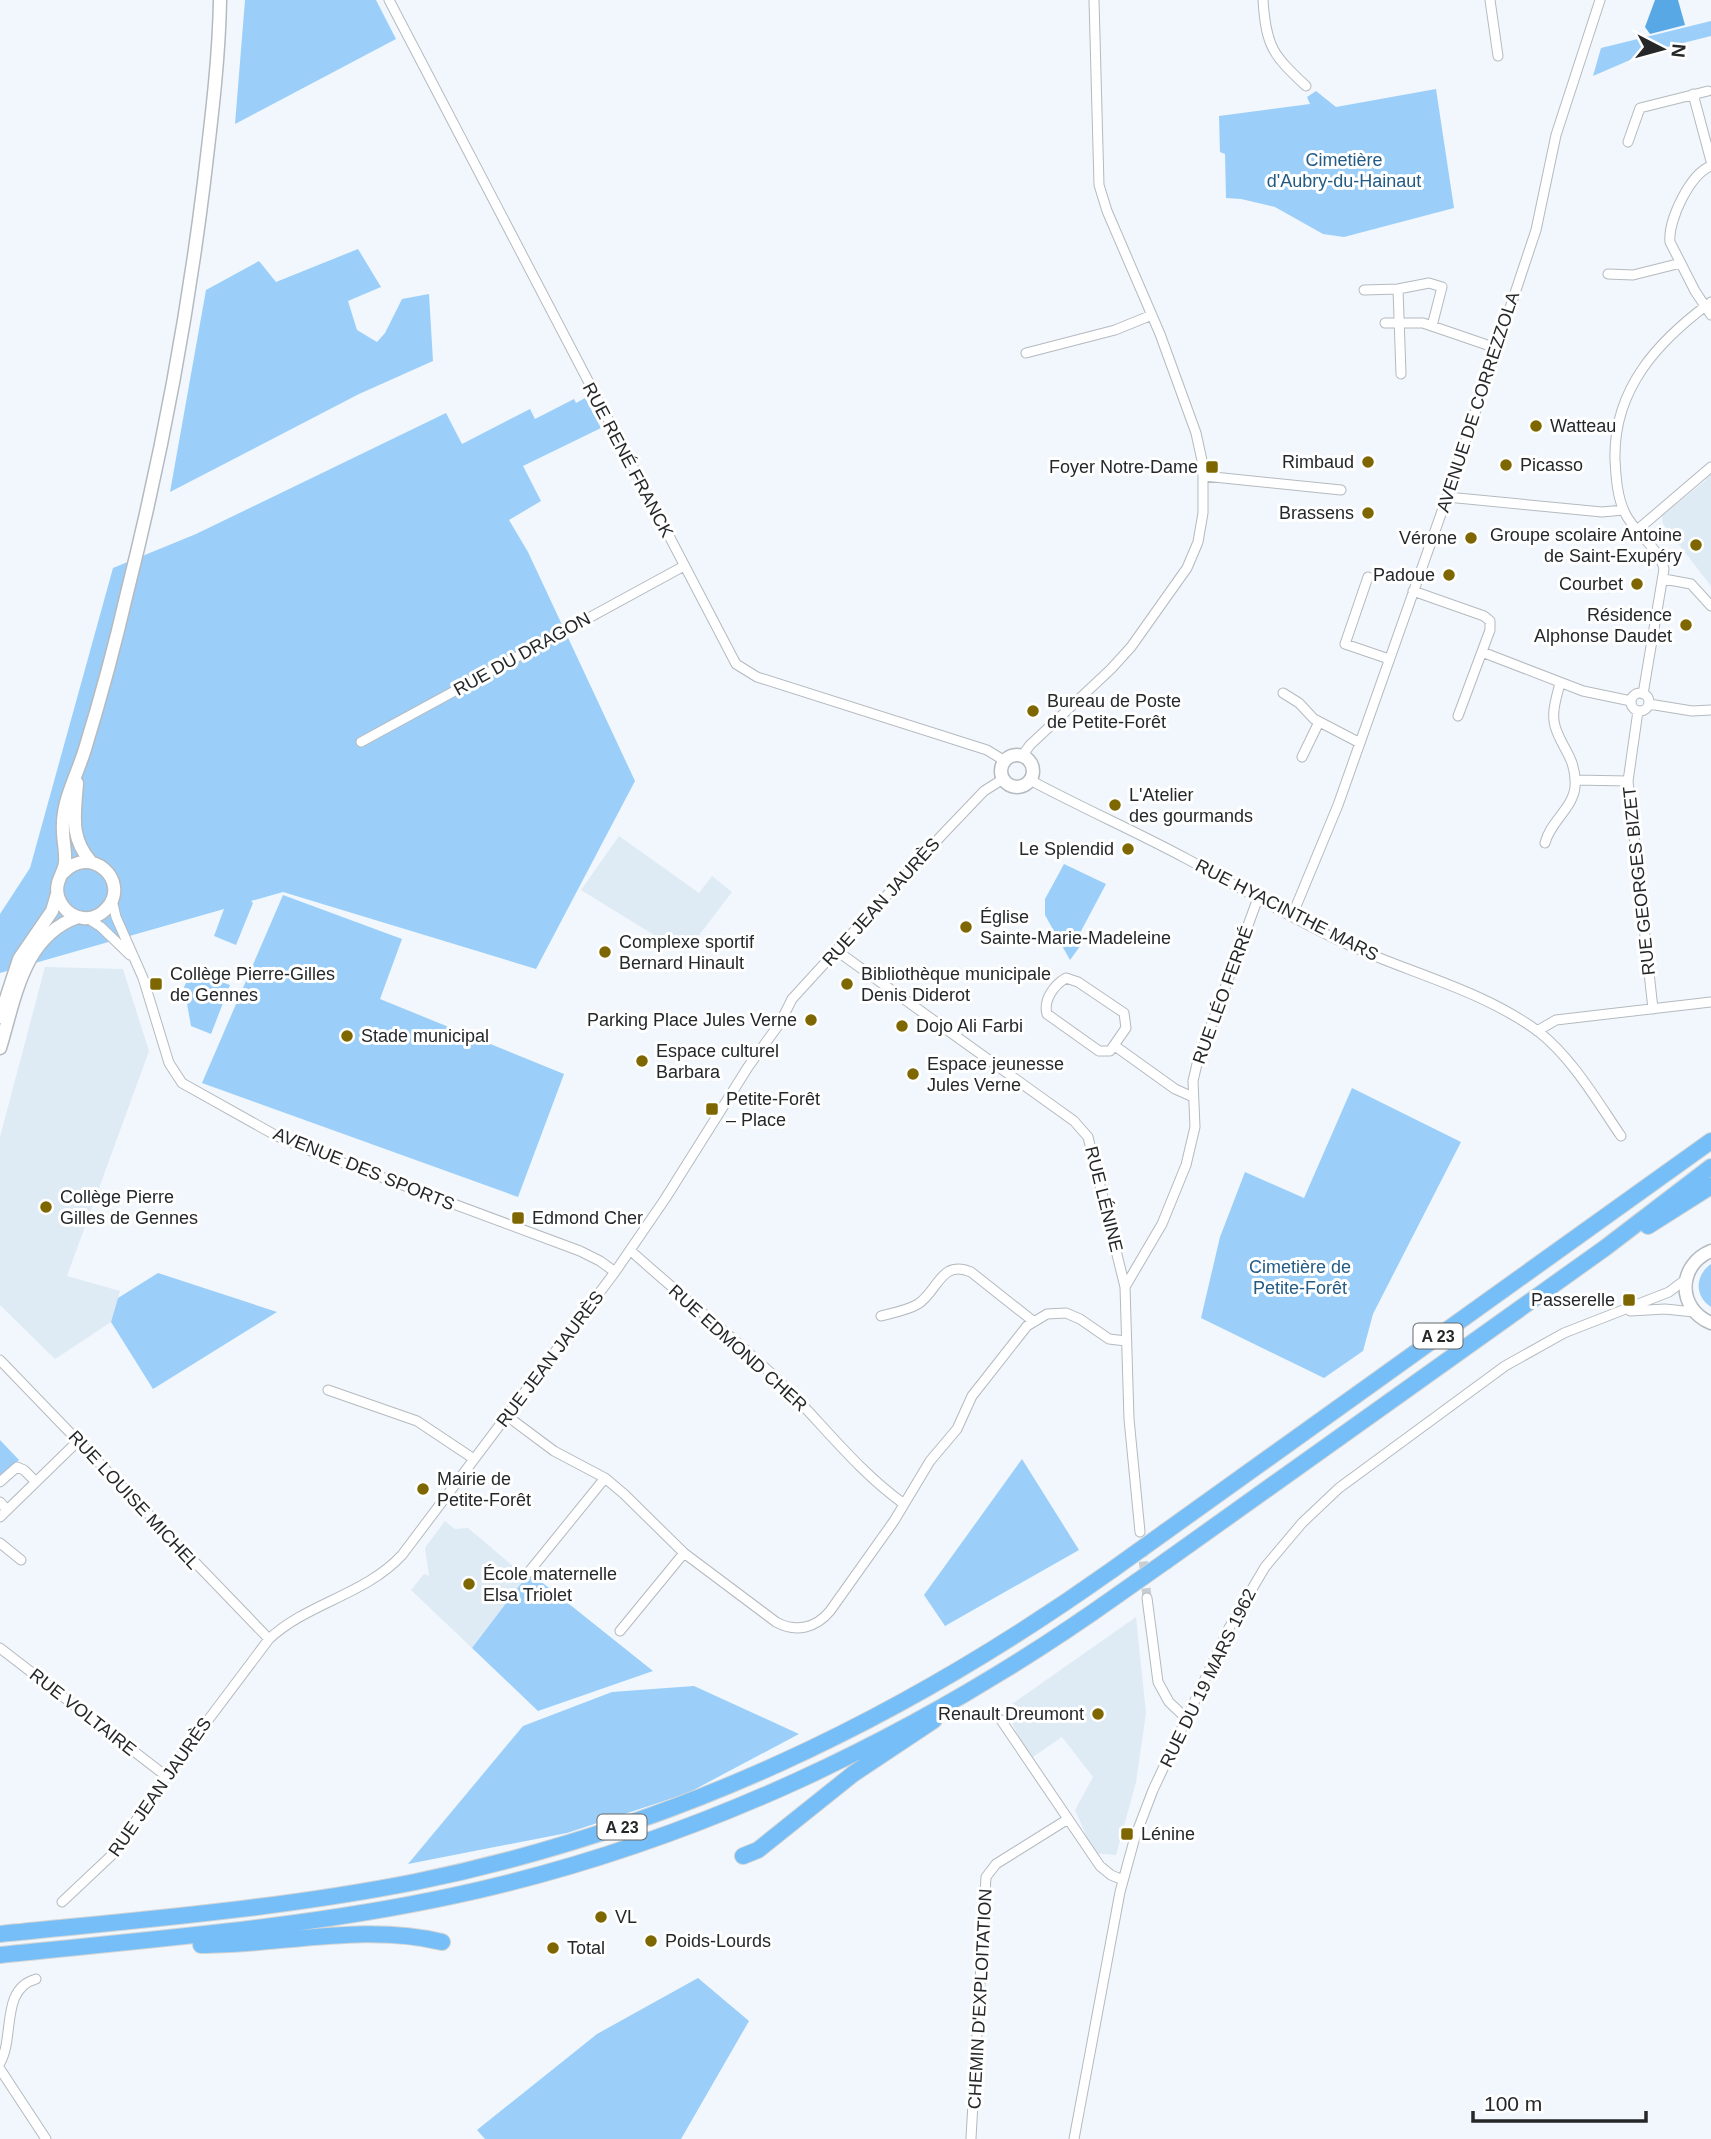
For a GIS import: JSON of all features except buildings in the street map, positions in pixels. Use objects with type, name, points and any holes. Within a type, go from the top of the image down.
[{"type":"highway","name":"A 23","points":[[0,1934],[232,1910],[346,1894],[468,1870],[591,1837],[710,1794],[794,1758],[849,1732],[969,1664],[1112,1570],[1711,1140]]},
{"type":"highway","name":"A 23","points":[[0,1955],[269,1928],[455,1896],[566,1867],[675,1831],[759,1798],[864,1748],[1043,1647],[1605,1248],[1711,1167]]},
{"type":"highway","points":[[1605,1248],[1662,1218],[1711,1186]]},
{"type":"highway","points":[[743,1856],[758,1850],[844,1781],[916,1733],[971,1689]]},
{"type":"highway","points":[[133,1942],[208,1945],[382,1935],[420,1937],[443,1942]]},
{"type":"main road","points":[[63,873],[64,813],[124,608],[169,406],[200,212],[221,0]]},
{"type":"main road","points":[[1013,756],[1022,756],[1032,766],[1030,780],[1023,786],[1014,787],[1003,779],[1001,770],[1005,761],[1013,756]]},
{"type":"main road","points":[[78,770],[75,832],[80,848],[91,862]]},
{"type":"main road","points":[[0,1017],[19,959],[52,911],[59,879],[63,873],[74,864],[91,862],[101,866],[114,886],[112,900],[102,913],[82,917],[52,930],[31,957],[20,982],[0,1048]]},
{"type":"main road","points":[[58,893],[64,908],[82,917]]},
{"type":"main road","points":[[1711,1251],[1695,1260],[1686,1279],[1686,1296],[1694,1311],[1711,1322]]},
{"type":"street","name":"RUE RENÉ FRANCK","points":[[389,0],[732,658],[745,671],[757,677],[987,750],[1005,761]]},
{"type":"street","points":[[1022,756],[1030,745],[1117,663],[1182,577],[1198,542],[1203,513],[1204,476],[1201,450],[1174,372],[1107,211],[1099,185],[1094,0]]},
{"type":"street","points":[[1263,0],[1270,44],[1280,62],[1306,86]]},
{"type":"street","points":[[1490,0],[1498,56]]},
{"type":"street","name":"AVENUE DE CORREZZOLA","points":[[1292,916],[1334,814],[1447,497],[1538,222],[1556,135],[1600,0]]},
{"type":"street","points":[[1628,142],[1640,108],[1708,91]]},
{"type":"street","points":[[1643,694],[1664,569],[1661,560],[1636,531],[1623,510],[1615,455],[1619,421],[1637,376],[1653,353],[1674,331],[1709,308],[1670,242],[1670,232],[1683,195],[1711,163],[1693,94]]},
{"type":"street","points":[[1608,274],[1633,275],[1681,263]]},
{"type":"street","points":[[1364,290],[1398,289],[1429,283],[1443,287],[1432,326]]},
{"type":"street","points":[[1398,289],[1401,374]]},
{"type":"street","points":[[1026,353],[1115,330],[1152,315]]},
{"type":"street","points":[[1385,323],[1417,322],[1496,348]]},
{"type":"street","points":[[1636,531],[1711,467]]},
{"type":"street","points":[[1204,476],[1341,490]]},
{"type":"street","points":[[1447,497],[1602,512],[1623,510]]},
{"type":"street","name":"RUE DU DRAGON","points":[[361,742],[684,566]]},
{"type":"street","points":[[1368,577],[1345,644],[1390,659]]},
{"type":"street","points":[[1664,579],[1691,584],[1711,606]]},
{"type":"street","points":[[1413,591],[1487,618],[1491,627],[1458,716]]},
{"type":"street","points":[[1482,652],[1587,693],[1631,701]]},
{"type":"street","points":[[1545,843],[1550,827],[1572,799],[1575,780],[1569,754],[1554,723],[1553,712],[1560,683]]},
{"type":"street","points":[[1283,693],[1299,703],[1311,717],[1360,743]]},
{"type":"street","points":[[1636,694],[1643,694],[1648,698],[1649,704],[1646,709],[1638,711],[1632,707],[1631,701],[1636,694]]},
{"type":"street","points":[[1649,704],[1692,711],[1711,710]]},
{"type":"street","name":"RUE GEORGES BIZET","points":[[1638,711],[1628,780],[1653,1009]]},
{"type":"street","points":[[1301,757],[1319,722]]},
{"type":"street","name":"RUE JEAN JAURÈS","points":[[61,1902],[110,1858],[166,1776],[269,1639],[283,1626],[351,1591],[391,1566],[433,1516],[615,1272],[748,1067],[780,1023],[792,999],[973,802],[1003,779]]},
{"type":"street","name":"RUE HYACINTHE MARS","points":[[1030,780],[1084,809],[1150,839],[1351,946],[1500,1008],[1537,1031],[1569,1063],[1621,1136]]},
{"type":"street","points":[[1575,780],[1628,780]]},
{"type":"street","name":"RUE LÉO FERRÉ","points":[[1125,1287],[1158,1232],[1179,1184],[1194,1134],[1193,1081],[1197,1064],[1258,898]]},
{"type":"street","name":"AVENUE DES SPORTS","points":[[112,900],[116,917],[145,985],[169,1063],[178,1079],[191,1089],[294,1145],[580,1251],[615,1272]]},
{"type":"street","points":[[82,917],[120,944],[136,962]]},
{"type":"street","name":"RUE LÉNINE","points":[[837,951],[1082,1128],[1090,1142],[1125,1287],[1129,1419],[1140,1532]]},
{"type":"street","points":[[1066,978],[1074,979],[1124,1013],[1126,1028],[1115,1046],[1110,1051],[1099,1051],[1049,1016],[1045,1009],[1046,1001],[1059,982],[1066,978]]},
{"type":"street","points":[[1537,1031],[1556,1020],[1711,1002]]},
{"type":"street","points":[[1115,1046],[1175,1089],[1194,1097]]},
{"type":"street","name":"RUE EDMOND CHER","points":[[630,1250],[767,1370],[858,1466],[904,1504]]},
{"type":"street","points":[[881,1316],[918,1304],[947,1271],[960,1268],[971,1272],[1033,1321]]},
{"type":"street","name":"RUE DU 19 MARS 1962","points":[[1074,2139],[1123,1880],[1142,1818],[1229,1628],[1250,1590],[1283,1544],[1318,1507],[1361,1470],[1514,1360],[1564,1333],[1669,1292],[1686,1279]]},
{"type":"street","name":"RUE DU 19 MARS 1962","points":[[1621,1312],[1665,1309],[1694,1311]]},
{"type":"street","points":[[507,1416],[554,1451],[605,1478],[684,1553],[776,1622],[792,1628],[803,1628],[818,1623],[827,1615],[904,1504],[930,1461],[957,1429],[972,1396],[1033,1321],[1052,1313],[1066,1314],[1080,1319],[1109,1339],[1126,1341]]},
{"type":"street","name":"RUE LOUISE MICHEL","points":[[0,1360],[269,1639]]},
{"type":"street","points":[[328,1390],[417,1421],[474,1459]]},
{"type":"street","points":[[0,1502],[4,1513],[78,1441]]},
{"type":"street","points":[[0,1482],[18,1467],[36,1482]]},
{"type":"street","points":[[528,1573],[605,1478]]},
{"type":"street","points":[[0,1543],[21,1560]]},
{"type":"street","points":[[620,1631],[684,1553]]},
{"type":"street","points":[[1147,1598],[1158,1682],[1169,1702],[1186,1719]]},
{"type":"street","name":"RUE VOLTAIRE","points":[[0,1648],[166,1776]]},
{"type":"street","points":[[1001,1720],[1105,1872],[1123,1880]]},
{"type":"street","name":"CHEMIN D'EXPLOITATION","points":[[971,2138],[986,1877],[996,1864],[1068,1819]]},
{"type":"street","points":[[0,2063],[8,2044],[11,2004],[21,1988],[36,1979]]},
{"type":"street","points":[[0,2069],[46,2139]]},
{"type":"shaded area","points":[[1655,0],[1678,0],[1685,25],[1650,34],[1645,27]]},
{"type":"shaded area","name":"Groupe scolaire Antoine de Saint-Exupéry","points":[[1711,471],[1711,586],[1663,524],[1662,516],[1706,480]]},
{"type":"shaded area","points":[[619,836],[699,893],[712,876],[732,892],[690,947],[672,946],[581,890]]},
{"type":"shaded area","name":"Collège Pierre Gilles de Gennes","points":[[45,967],[123,969],[149,1051],[67,1276],[120,1291],[111,1322],[55,1359],[0,1305],[0,1137]]},
{"type":"shaded area","name":"École maternelle Elsa Triolet","points":[[445,1521],[455,1529],[468,1528],[526,1577],[472,1648],[411,1590],[424,1574],[429,1576],[425,1548]]},
{"type":"shaded area","points":[[1136,1617],[1146,1713],[1136,1782],[1116,1855],[1094,1853],[1075,1810],[1093,1777],[1062,1737],[1030,1759],[1005,1709]]},
{"type":"green space","points":[[245,0],[376,0],[396,39],[235,124]]},
{"type":"green space","points":[[1711,21],[1711,36],[1651,51],[1593,76],[1601,48]]},
{"type":"green space","name":"Cimetière d'Aubry-du-Hainaut","points":[[1436,89],[1454,208],[1344,237],[1323,234],[1275,207],[1226,198],[1225,154],[1220,152],[1219,116],[1310,104],[1307,97],[1316,91],[1336,107]]},
{"type":"green space","points":[[358,249],[381,287],[348,301],[357,330],[377,342],[385,333],[402,299],[429,294],[433,361],[359,394],[170,492],[206,290],[259,261],[276,282]]},
{"type":"green space","points":[[585,398],[601,428],[523,466],[541,501],[509,520],[528,552],[635,781],[536,969],[283,892],[251,901],[253,903],[236,945],[214,936],[224,909],[0,973],[0,914],[30,868],[113,568],[196,534],[446,413],[462,444],[530,409],[535,419],[574,399],[576,403]]},
{"type":"green space","points":[[1064,864],[1106,884],[1080,933],[1086,938],[1070,960],[1045,915],[1045,899]]},
{"type":"green space","name":"Stade municipal","points":[[283,895],[402,939],[380,999],[564,1074],[518,1197],[202,1083]]},
{"type":"green space","points":[[192,971],[230,985],[211,1034],[191,1026],[184,987]]},
{"type":"green space","name":"Cimetière de Petite-Forêt","points":[[1352,1088],[1461,1142],[1373,1314],[1363,1351],[1324,1378],[1201,1318],[1220,1237],[1245,1172],[1304,1198]]},
{"type":"green space","points":[[1711,1264],[1711,1307],[1699,1291],[1699,1280]]},
{"type":"green space","points":[[158,1273],[277,1312],[153,1389],[111,1322],[118,1298]]},
{"type":"green space","points":[[0,1440],[19,1460],[0,1478]]},
{"type":"green space","points":[[1022,1459],[1079,1550],[945,1626],[924,1595]]},
{"type":"green space","points":[[534,1576],[653,1671],[538,1711],[472,1648],[526,1577]]},
{"type":"green space","points":[[694,1686],[799,1734],[688,1793],[567,1833],[408,1864],[523,1726],[612,1692]]},
{"type":"green space","points":[[698,1978],[749,2021],[681,2139],[485,2139],[477,2130],[597,2034]]},
{"type":"tunnel","points":[[1142,1548],[1147,1598]]},
{"type":"place","name":"Watteau","points":[[1536,426]]},
{"type":"place","name":"Rimbaud","points":[[1368,462]]},
{"type":"place","name":"Picasso","points":[[1506,465]]},
{"type":"place","name":"Foyer Notre-Dame","points":[[1212,467]]},
{"type":"place","name":"Brassens","points":[[1368,513]]},
{"type":"place","name":"Vérone","points":[[1471,538]]},
{"type":"place","name":"Groupe scolaire Antoine de Saint-Exupéry","points":[[1696,545]]},
{"type":"place","name":"Padoue","points":[[1449,575]]},
{"type":"place","name":"Courbet","points":[[1637,584]]},
{"type":"place","name":"Résidence Alphonse Daudet","points":[[1686,625]]},
{"type":"place","name":"Bureau de Poste de Petite-Forêt","points":[[1033,711]]},
{"type":"place","name":"L'Atelier des gourmands","points":[[1115,805]]},
{"type":"place","name":"Le Splendid","points":[[1128,849]]},
{"type":"place","name":"Église Sainte-Marie-Madeleine","points":[[966,927]]},
{"type":"place","name":"Complexe sportif Bernard Hinault","points":[[605,952]]},
{"type":"place","name":"Collège Pierre-Gilles de Gennes","points":[[156,984]]},
{"type":"place","name":"Bibliothèque municipale Denis Diderot","points":[[847,984]]},
{"type":"place","name":"Parking Place Jules Verne","points":[[811,1020]]},
{"type":"place","name":"Dojo Ali Farbi","points":[[902,1026]]},
{"type":"place","name":"Stade municipal","points":[[347,1036]]},
{"type":"place","name":"Espace culturel Barbara","points":[[642,1061]]},
{"type":"place","name":"Espace jeunesse Jules Verne","points":[[913,1074]]},
{"type":"place","name":"Petite-Forêt – Place","points":[[712,1109]]},
{"type":"place","name":"Collège Pierre Gilles de Gennes","points":[[46,1207]]},
{"type":"place","name":"Edmond Cher","points":[[518,1218]]},
{"type":"place","name":"Passerelle","points":[[1629,1300]]},
{"type":"place","name":"Mairie de Petite-Forêt","points":[[423,1489]]},
{"type":"place","name":"École maternelle Elsa Triolet","points":[[469,1584]]},
{"type":"place","name":"Renault Dreumont","points":[[1098,1714]]},
{"type":"place","name":"Lénine","points":[[1127,1834]]},
{"type":"place","name":"VL","points":[[601,1917]]},
{"type":"place","name":"Poids-Lourds","points":[[651,1941]]},
{"type":"place","name":"Total","points":[[553,1948]]}]
